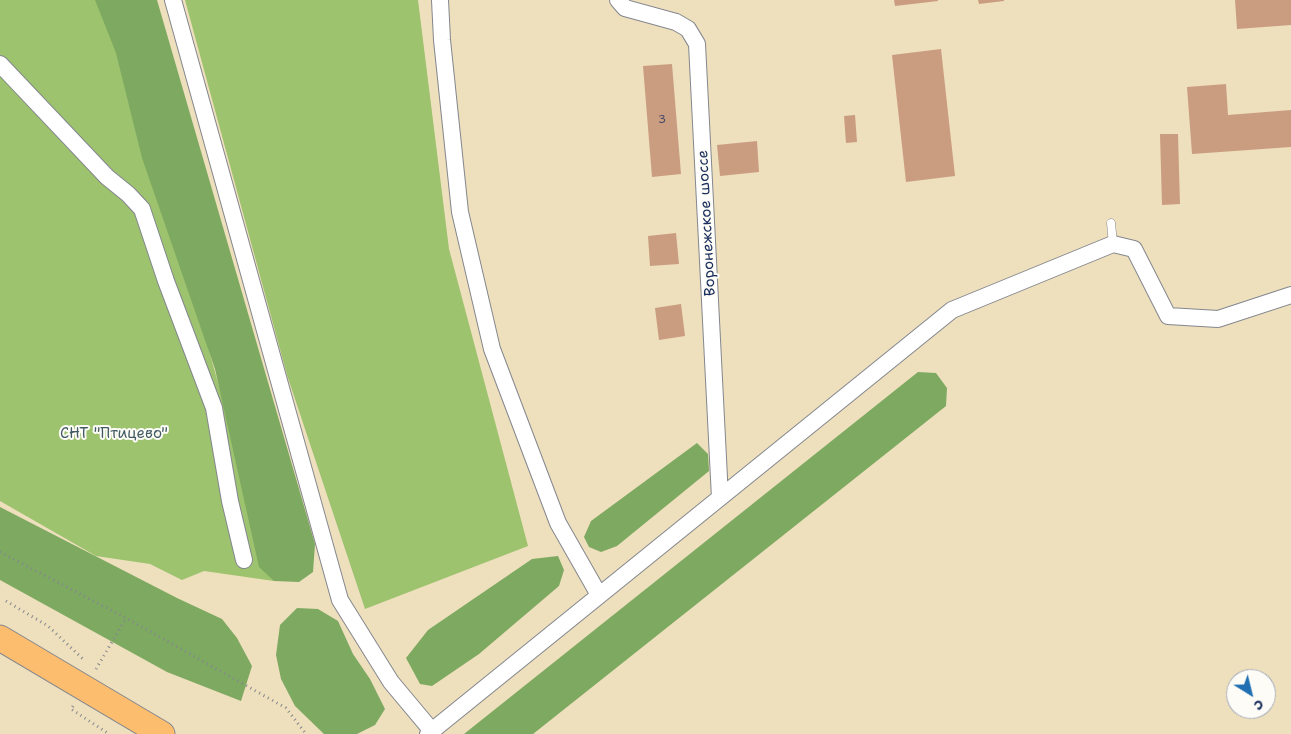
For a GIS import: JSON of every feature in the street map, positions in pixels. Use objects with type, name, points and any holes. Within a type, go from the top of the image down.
[{"type":"main road","points":[[0,638],[162,734]]},
{"type":"street","points":[[173,0],[340,600],[392,682],[430,732],[952,310],[1113,244],[1134,249],[1168,316],[1218,318],[1291,295]]},
{"type":"street","points":[[440,0],[442,40],[460,212],[492,349],[558,523],[600,595]]},
{"type":"street","name":"Воронежское шоссе","points":[[618,0],[625,8],[676,22],[688,29],[697,44],[720,498]]},
{"type":"street","points":[[0,64],[107,177],[128,194],[142,209],[166,281],[214,408],[230,501],[244,560]]},
{"type":"lane","points":[[1112,223],[1113,244]]},
{"type":"path","points":[[0,552],[126,618],[286,708],[306,734]]},
{"type":"path","points":[[6,602],[48,626],[86,662]]},
{"type":"path","points":[[91,665],[96,668]]},
{"type":"green space","name":"СНТ \"Птицево\"","points":[[0,0],[110,0],[274,581],[204,571],[182,580],[150,564],[96,556],[0,501]]},
{"type":"green space","points":[[95,0],[157,0],[315,544],[313,572],[299,582],[274,581],[259,567],[215,369],[142,158],[116,53]]},
{"type":"green space","points":[[185,0],[418,0],[449,249],[528,546],[365,609],[287,375]]},
{"type":"green space","points":[[918,372],[936,373],[947,388],[946,406],[533,734],[464,734]]},
{"type":"green space","points":[[697,443],[708,454],[709,471],[617,546],[601,552],[589,547],[584,537],[591,521]]},
{"type":"green space","points":[[0,507],[177,598],[222,619],[237,638],[252,666],[241,701],[167,672],[0,580]]},
{"type":"green space","points":[[558,556],[564,570],[559,586],[479,654],[432,686],[420,684],[406,658],[428,630],[532,559]]},
{"type":"green space","points":[[297,608],[318,609],[338,621],[353,654],[370,679],[385,709],[375,725],[357,734],[324,734],[295,706],[281,679],[276,655],[280,625]]},
{"type":"building","points":[[894,0],[938,0],[938,1],[895,6]]},
{"type":"building","points":[[978,0],[1004,0],[1004,1],[979,4]]},
{"type":"building","points":[[1235,0],[1291,0],[1291,25],[1237,29]]},
{"type":"building","points":[[941,49],[955,176],[906,182],[892,55]]},
{"type":"building","points":[[672,64],[681,174],[652,177],[643,66]]},
{"type":"building","points":[[1226,84],[1228,115],[1291,110],[1291,147],[1192,154],[1187,87]]},
{"type":"building","points":[[855,115],[857,142],[846,143],[844,116]]},
{"type":"building","points":[[1160,134],[1178,134],[1180,204],[1162,205]]},
{"type":"building","points":[[757,141],[759,172],[720,176],[717,145]]},
{"type":"building","points":[[676,233],[679,264],[650,266],[648,236]]},
{"type":"building","points":[[681,304],[685,336],[659,340],[655,308]]}]
